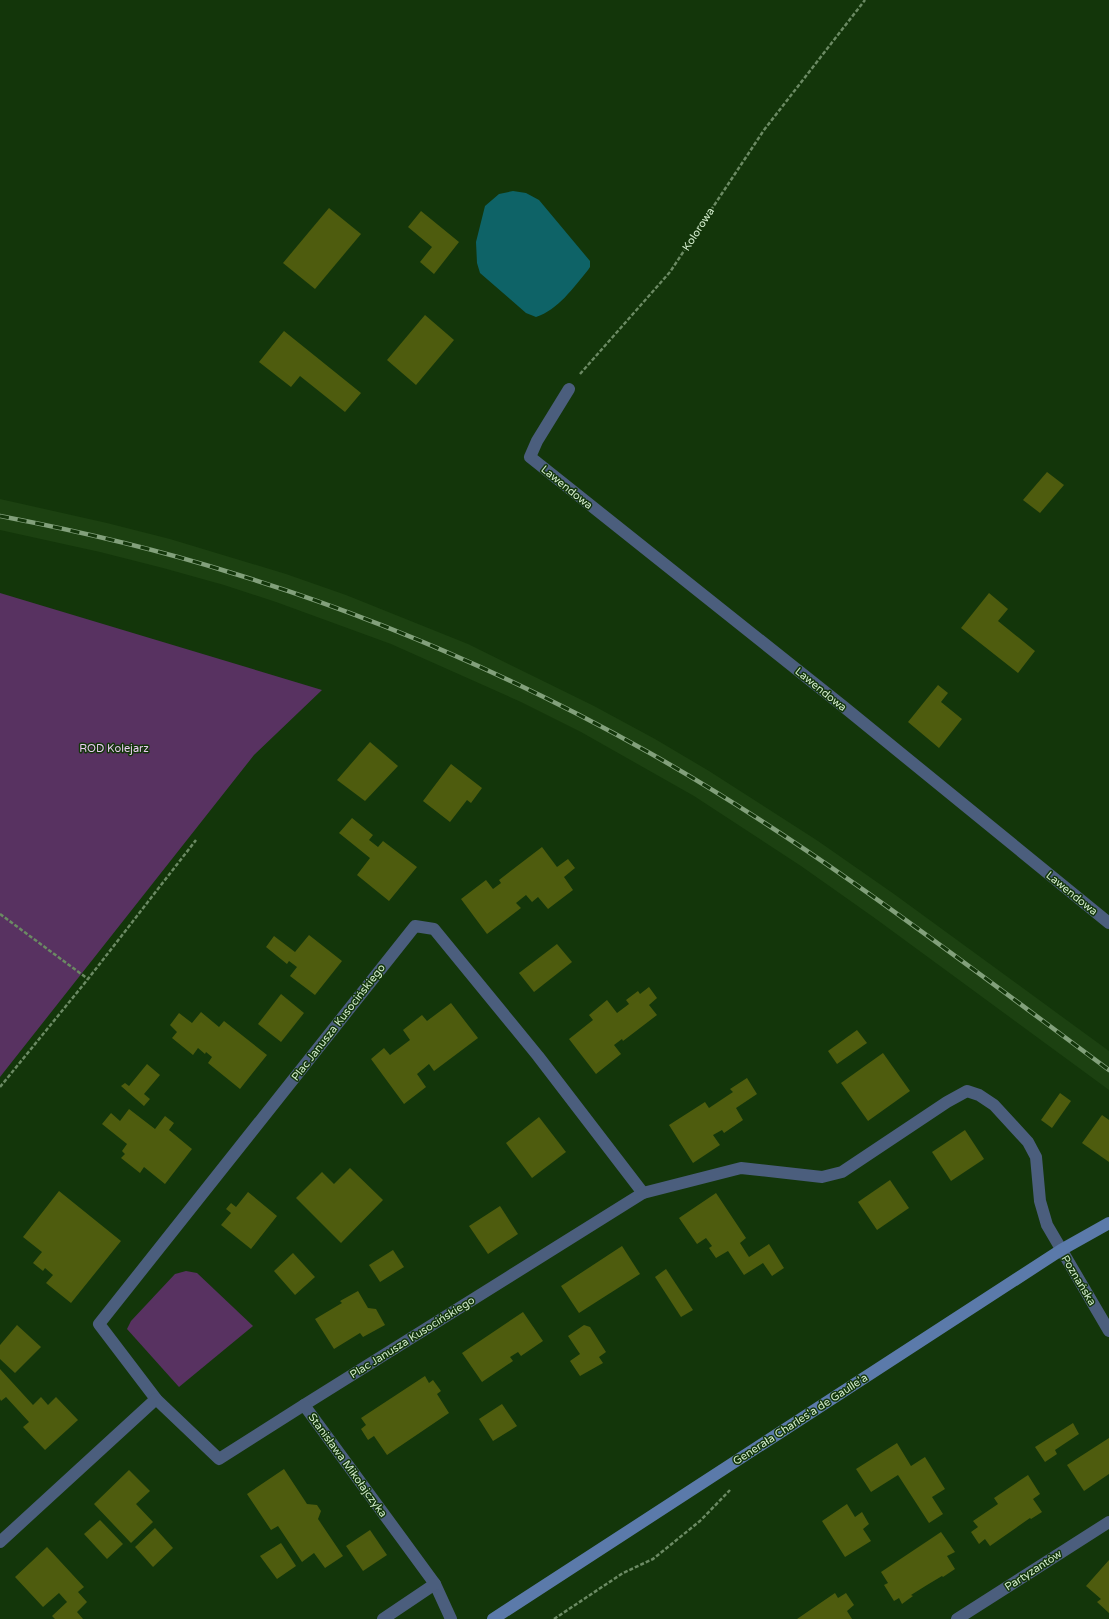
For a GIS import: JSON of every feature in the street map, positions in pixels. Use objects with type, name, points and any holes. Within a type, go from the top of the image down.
[{"type":"main road","name":"Generała Charles'a de Gaulle'a","points":[[493,1619],[1061,1250],[1109,1223]]},
{"type":"street","name":"Lawendowa","points":[[568,389],[537,441],[530,457],[844,707],[1109,923]]},
{"type":"street","name":"Plac Janusza Kusocińskiego","points":[[156,1399],[99,1324],[415,926],[434,930],[538,1056],[643,1193]]},
{"type":"street","name":"Plac Janusza Kusocińskiego","points":[[304,1404],[643,1193],[741,1168],[822,1177],[842,1172],[947,1102],[967,1091],[979,1095],[994,1105],[1028,1142],[1036,1157],[1040,1201],[1047,1225],[1061,1250]]},
{"type":"street","name":"Poznańska","points":[[1061,1250],[1109,1331]]},
{"type":"street","name":"Stanisława Mikołajczyka","points":[[156,1399],[219,1459],[304,1404],[435,1584],[451,1619]]},
{"type":"street","points":[[0,1542],[156,1399]]},
{"type":"street","name":"Partyzantów","points":[[957,1619],[1109,1522]]},
{"type":"street","points":[[383,1619],[435,1584]]},
{"type":"path","name":"Kolorowa","points":[[568,389],[670,272],[764,130],[865,0]]},
{"type":"path","points":[[0,1087],[88,979],[196,840]]},
{"type":"path","points":[[0,914],[88,979]]},
{"type":"path","points":[[554,1619],[623,1573],[653,1560],[700,1521],[732,1489]]},
{"type":"shaded area","points":[[0,499],[170,539],[286,574],[346,595],[468,644],[594,706],[655,739],[709,771],[818,841],[894,894],[1109,1051],[1109,1090],[876,919],[801,866],[694,796],[581,732],[521,702],[391,644],[276,602],[224,585],[163,568],[100,552],[0,530]]},
{"type":"green space","name":"ROD Kolejarz","points":[[0,593],[322,690],[254,755],[0,1077]]},
{"type":"green space","points":[[186,1271],[197,1273],[253,1326],[179,1387],[127,1329],[131,1321],[175,1274]]},
{"type":"water","points":[[513,191],[526,193],[539,200],[590,261],[590,267],[588,270],[565,298],[544,314],[536,317],[526,313],[480,273],[477,263],[476,242],[485,206],[499,194]]},
{"type":"building","points":[[329,208],[361,234],[315,289],[283,263]]},
{"type":"building","points":[[421,211],[459,242],[434,274],[420,262],[432,247],[408,227]]},
{"type":"building","points":[[425,315],[454,340],[416,385],[387,360]]},
{"type":"building","points":[[284,331],[361,393],[345,412],[300,376],[291,387],[259,362]]},
{"type":"building","points":[[1047,472],[1064,485],[1040,513],[1023,500]]},
{"type":"building","points":[[989,593],[1008,609],[998,621],[1035,651],[1018,673],[961,628]]},
{"type":"building","points":[[938,685],[948,693],[941,702],[962,719],[939,748],[908,722]]},
{"type":"building","points":[[370,742],[398,766],[365,801],[337,780]]},
{"type":"building","points":[[451,764],[482,788],[471,803],[467,800],[450,822],[423,801]]},
{"type":"building","points":[[352,818],[373,835],[369,840],[378,847],[383,841],[417,867],[389,901],[357,875],[370,858],[339,833]]},
{"type":"building","points":[[542,847],[557,867],[568,859],[575,868],[564,877],[573,890],[548,909],[538,897],[532,902],[526,895],[516,903],[521,908],[487,934],[461,899],[486,880],[493,889],[501,883],[499,880]]},
{"type":"building","points":[[309,935],[342,961],[315,995],[290,976],[297,967],[289,961],[287,964],[266,947],[274,936],[295,952]]},
{"type":"building","points":[[557,944],[572,962],[534,992],[519,973]]},
{"type":"building","points":[[649,987],[657,998],[649,1005],[657,1015],[623,1041],[622,1039],[614,1045],[621,1054],[596,1074],[569,1039],[593,1020],[589,1015],[607,1000],[617,1013],[629,1004],[626,1000],[638,991],[640,994]]},
{"type":"building","points":[[281,994],[304,1013],[281,1042],[258,1024]]},
{"type":"building","points":[[451,1003],[478,1038],[434,1071],[429,1064],[417,1074],[426,1087],[404,1104],[371,1059],[384,1048],[390,1055],[410,1040],[403,1030],[422,1015],[427,1021]]},
{"type":"building","points":[[201,1012],[219,1027],[224,1021],[267,1055],[240,1089],[208,1063],[212,1057],[206,1052],[205,1054],[198,1048],[193,1055],[172,1038],[177,1032],[170,1025],[179,1013],[192,1023]]},
{"type":"building","points":[[857,1030],[867,1043],[837,1064],[828,1051]]},
{"type":"building","points":[[883,1053],[910,1091],[868,1121],[841,1083]]},
{"type":"building","points":[[147,1064],[160,1075],[144,1094],[150,1099],[144,1106],[121,1086],[125,1083],[129,1086]]},
{"type":"building","points":[[747,1078],[757,1094],[736,1108],[743,1120],[724,1133],[722,1130],[713,1135],[720,1145],[693,1163],[669,1125],[705,1102],[709,1108],[733,1092],[730,1089]]},
{"type":"building","points":[[1060,1093],[1071,1101],[1052,1128],[1041,1120]]},
{"type":"building","points":[[129,1109],[155,1129],[165,1116],[174,1123],[169,1130],[192,1149],[165,1184],[144,1167],[140,1173],[121,1158],[125,1154],[122,1151],[127,1144],[102,1124],[111,1113],[120,1121]]},
{"type":"building","points":[[1102,1115],[1109,1120],[1109,1162],[1082,1143]]},
{"type":"building","points":[[539,1117],[566,1152],[532,1178],[506,1143]]},
{"type":"building","points":[[965,1130],[984,1159],[951,1181],[932,1152]]},
{"type":"building","points":[[350,1168],[383,1200],[341,1243],[296,1198],[322,1172],[334,1184]]},
{"type":"building","points":[[890,1180],[909,1208],[877,1230],[858,1202]]},
{"type":"building","points":[[59,1191],[121,1241],[71,1303],[46,1283],[53,1275],[45,1268],[43,1271],[33,1263],[42,1252],[23,1237]]},
{"type":"building","points":[[248,1192],[277,1216],[251,1249],[221,1225],[231,1213],[226,1209],[231,1203],[236,1207]]},
{"type":"building","points":[[716,1193],[746,1238],[740,1243],[749,1257],[769,1244],[784,1268],[772,1276],[763,1263],[744,1275],[728,1251],[716,1258],[709,1248],[712,1246],[706,1238],[697,1244],[679,1218]]},
{"type":"building","points":[[500,1206],[518,1234],[488,1254],[469,1226]]},
{"type":"building","points":[[622,1246],[640,1274],[579,1313],[561,1286]]},
{"type":"building","points":[[393,1250],[404,1267],[380,1282],[369,1265]]},
{"type":"building","points":[[293,1253],[315,1277],[295,1295],[274,1271]]},
{"type":"building","points":[[666,1269],[693,1310],[681,1317],[655,1277]]},
{"type":"building","points":[[358,1291],[368,1308],[376,1309],[385,1325],[363,1337],[360,1333],[334,1349],[315,1319],[342,1303],[340,1301]]},
{"type":"building","points":[[523,1312],[543,1341],[521,1356],[518,1352],[510,1357],[513,1361],[482,1382],[462,1353]]},
{"type":"building","points":[[17,1325],[41,1347],[15,1373],[0,1359],[0,1345]]},
{"type":"building","points":[[584,1325],[590,1327],[606,1352],[599,1357],[603,1363],[580,1376],[570,1361],[580,1354],[568,1336]]},
{"type":"building","points":[[0,1369],[33,1405],[41,1397],[48,1405],[56,1397],[78,1420],[45,1450],[23,1427],[29,1422],[6,1397],[1,1401]]},
{"type":"building","points":[[425,1376],[429,1383],[433,1380],[441,1391],[437,1394],[449,1413],[387,1455],[374,1436],[368,1440],[361,1429],[366,1425],[361,1418]]},
{"type":"building","points":[[502,1404],[517,1426],[493,1441],[479,1419]]},
{"type":"building","points":[[1073,1423],[1079,1434],[1055,1450],[1057,1454],[1045,1462],[1035,1447]]},
{"type":"building","points":[[1109,1438],[1109,1474],[1084,1491],[1067,1465]]},
{"type":"building","points":[[897,1443],[911,1466],[925,1457],[945,1489],[932,1497],[943,1514],[929,1523],[898,1475],[871,1492],[856,1469]]},
{"type":"building","points":[[284,1469],[307,1504],[317,1505],[321,1511],[318,1519],[343,1556],[325,1568],[314,1553],[302,1562],[278,1526],[271,1530],[247,1494]]},
{"type":"building","points":[[129,1470],[150,1491],[136,1504],[153,1522],[131,1543],[94,1504]]},
{"type":"building","points":[[1028,1475],[1040,1494],[1033,1499],[1042,1512],[1031,1519],[1030,1518],[990,1546],[985,1539],[979,1544],[971,1532],[978,1527],[973,1521],[998,1504],[994,1498]]},
{"type":"building","points":[[847,1504],[855,1517],[862,1512],[869,1524],[863,1529],[871,1541],[845,1557],[822,1521]]},
{"type":"building","points":[[100,1520],[123,1544],[107,1559],[84,1534]]},
{"type":"building","points":[[155,1528],[173,1548],[153,1567],[135,1547]]},
{"type":"building","points":[[370,1530],[387,1555],[363,1571],[346,1546]]},
{"type":"building","points":[[941,1532],[955,1552],[947,1556],[955,1569],[911,1595],[913,1596],[902,1604],[899,1598],[894,1601],[884,1585],[888,1583],[881,1572]]},
{"type":"building","points":[[281,1543],[296,1566],[277,1579],[260,1556]]},
{"type":"building","points":[[47,1547],[84,1587],[78,1592],[87,1602],[77,1612],[83,1619],[55,1619],[52,1616],[67,1602],[59,1593],[43,1607],[15,1577]]},
{"type":"building","points":[[1109,1560],[1109,1613],[1097,1602],[1101,1599],[1086,1586]]},
{"type":"building","points":[[835,1593],[838,1598],[846,1593],[854,1605],[847,1611],[852,1619],[797,1619]]},
{"type":"railway","points":[[0,516],[88,534],[146,548],[286,590],[393,629],[497,674],[548,699],[648,752],[768,825],[883,904],[1109,1070]]}]
